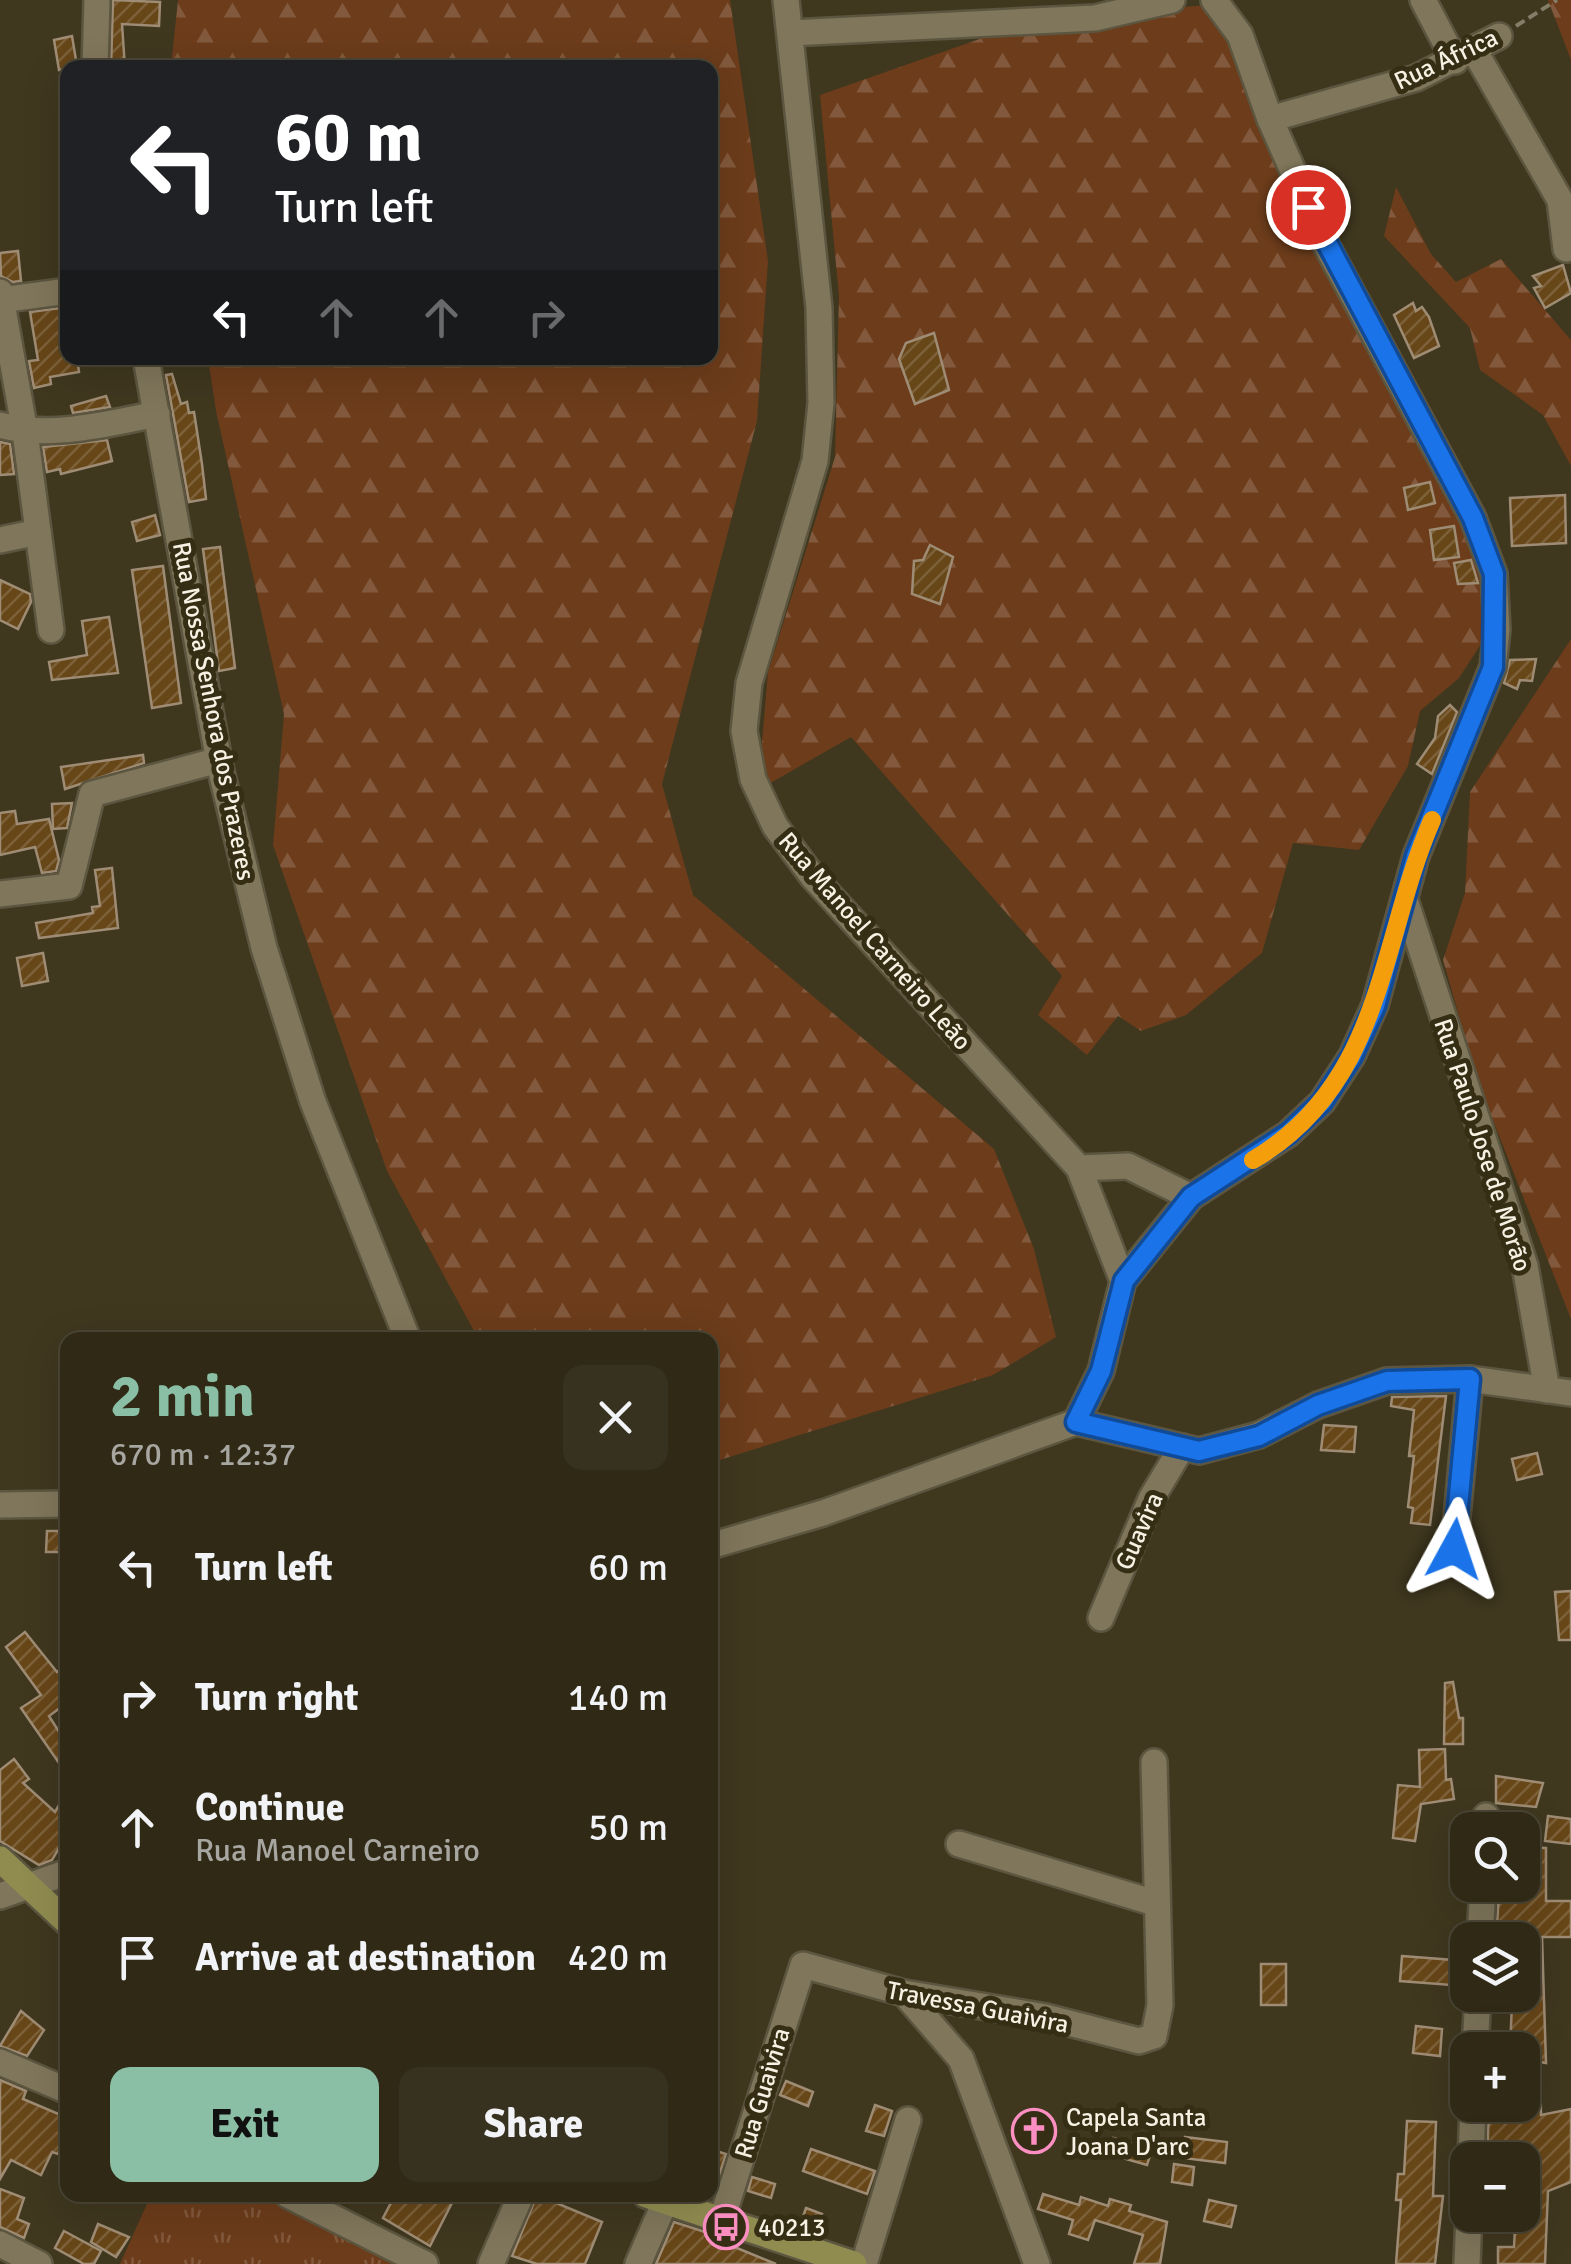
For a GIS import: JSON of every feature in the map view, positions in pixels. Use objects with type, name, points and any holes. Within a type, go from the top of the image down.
[{"type":"main road","points":[[0,1859],[60,1916]]},
{"type":"main road","points":[[667,2202],[799,2256],[854,2264]]},
{"type":"street","points":[[94,60],[97,0]]},
{"type":"street","name":"Rua Manoel Carneiro Leão","points":[[786,0],[819,308],[820,403],[814,461],[748,683],[744,731],[753,778],[775,826],[813,877],[1078,1168],[1124,1281]]},
{"type":"street","points":[[790,32],[989,11],[1094,18],[1172,0]]},
{"type":"street","points":[[1076,1422],[1101,1371],[1124,1281],[1191,1197],[1260,1156],[1322,1102],[1352,1056],[1375,1006],[1416,856],[1493,667],[1494,574],[1448,468],[1324,241],[1270,119],[1240,35],[1221,4],[1214,0]]},
{"type":"street","points":[[1424,0],[1560,200],[1566,248]]},
{"type":"street","name":"Rua África","points":[[1270,119],[1416,78],[1500,36]]},
{"type":"street","points":[[51,630],[26,432],[1,298],[60,292]]},
{"type":"street","name":"Rua Nossa Senhora dos Prazeres","points":[[147,365],[219,760],[285,1023],[405,1332]]},
{"type":"street","points":[[0,425],[26,432],[157,414]]},
{"type":"street","points":[[0,540],[38,532]]},
{"type":"street","points":[[0,894],[69,886],[92,794],[219,760]]},
{"type":"street","name":"Rua Paulo Jose de Morão","points":[[1406,903],[1524,1266],[1559,1392]]},
{"type":"street","points":[[1078,1168],[1128,1166],[1191,1197]]},
{"type":"street","points":[[1454,1549],[1470,1379]]},
{"type":"street","points":[[718,1544],[823,1513],[1076,1422],[1199,1451],[1259,1436],[1318,1405],[1387,1381],[1470,1379],[1559,1392]]},
{"type":"street","name":"Guavira","points":[[1101,1618],[1152,1499],[1182,1447]]},
{"type":"street","points":[[0,1505],[60,1504]]},
{"type":"street","points":[[959,1844],[1155,1903],[1154,1762]]},
{"type":"street","points":[[0,1896],[60,1875]]},
{"type":"street","name":"Travessa Guaivira","points":[[803,1965],[904,1993],[1013,2010],[1139,2041],[1154,2036],[1160,2005],[1155,1903]]},
{"type":"street","name":"Rua Guaivira","points":[[722,2222],[803,1965]]},
{"type":"street","points":[[904,1993],[961,2059],[1037,2264]]},
{"type":"street","points":[[0,2062],[60,2088]]},
{"type":"street","points":[[864,2264],[908,2120]]},
{"type":"street","points":[[302,2202],[425,2264]]},
{"type":"street","points":[[492,2264],[518,2202]]},
{"type":"street","points":[[638,2264],[655,2202]]},
{"type":"street","points":[[1467,2264],[1468,2232]]},
{"type":"path","name":"Rua África","points":[[1500,36],[1557,0]]},
{"type":"green space","points":[[178,0],[730,0],[768,261],[757,421],[662,784],[693,895],[994,1149],[1034,1249],[1056,1337],[993,1375],[718,1461],[718,1332],[475,1332],[387,1171],[273,845],[284,714],[209,365],[718,365],[718,60],[172,60]]},
{"type":"green space","points":[[1548,0],[1571,0],[1571,60]]},
{"type":"green space","points":[[1221,4],[1478,552],[1490,630],[1459,678],[1420,711],[1408,766],[1359,850],[1293,843],[1262,953],[1186,1015],[1141,1031],[1118,1016],[1087,1055],[1038,1015],[1062,976],[851,737],[758,790],[768,672],[835,457],[839,296],[820,95],[1011,28],[1128,21],[1183,7]]},
{"type":"green space","points":[[1396,187],[1431,254],[1456,282],[1501,259],[1571,340],[1571,466],[1543,415],[1480,370],[1470,328],[1384,236]]},
{"type":"green space","points":[[1571,639],[1571,1319],[1478,1082],[1443,960],[1465,893],[1470,792]]},
{"type":"green space","points":[[148,2202],[276,2202],[400,2264],[120,2264]]},
{"type":"building","points":[[113,0],[160,2],[159,26],[122,24],[124,60],[111,60]]},
{"type":"building","points":[[72,36],[76,60],[60,60],[59,70],[54,40]]},
{"type":"building","points":[[18,251],[21,281],[13,282],[1,276],[0,253]]},
{"type":"building","points":[[1563,265],[1571,293],[1545,308],[1534,288],[1541,286],[1533,276]]},
{"type":"building","points":[[1413,303],[1416,311],[1422,307],[1429,317],[1439,346],[1414,358],[1394,315]]},
{"type":"building","points":[[60,308],[60,365],[78,365],[79,372],[50,377],[51,384],[34,388],[29,361],[38,360],[30,312]]},
{"type":"building","points":[[934,333],[949,390],[915,404],[899,359],[906,343]]},
{"type":"building","points":[[172,374],[181,404],[187,402],[189,413],[194,412],[206,499],[189,502],[166,375]]},
{"type":"building","points":[[106,396],[110,407],[73,413],[71,406]]},
{"type":"building","points":[[107,440],[112,461],[61,474],[60,469],[47,472],[43,447]]},
{"type":"building","points":[[0,442],[10,444],[14,474],[0,475]]},
{"type":"building","points":[[1430,482],[1435,503],[1408,510],[1404,488]]},
{"type":"building","points":[[1565,495],[1566,543],[1512,546],[1510,498]]},
{"type":"building","points":[[155,515],[160,535],[137,541],[132,522]]},
{"type":"building","points":[[1454,526],[1459,557],[1434,560],[1430,530]]},
{"type":"building","points":[[930,545],[953,557],[940,604],[912,594],[914,561],[923,560]]},
{"type":"building","points":[[220,547],[235,668],[219,671],[203,549]]},
{"type":"building","points":[[1471,560],[1478,583],[1458,584],[1454,563]]},
{"type":"building","points":[[163,566],[181,703],[152,708],[132,570]]},
{"type":"building","points":[[0,580],[30,594],[31,602],[18,629],[0,620]]},
{"type":"building","points":[[109,617],[118,673],[52,680],[49,662],[87,655],[82,621]]},
{"type":"building","points":[[1536,659],[1532,681],[1520,680],[1517,689],[1504,683],[1510,660]]},
{"type":"building","points":[[1450,705],[1457,712],[1432,774],[1417,764],[1435,738],[1438,716]]},
{"type":"building","points":[[143,755],[144,763],[65,789],[61,767]]},
{"type":"building","points":[[72,803],[67,828],[53,829],[52,804]]},
{"type":"building","points":[[15,811],[17,824],[49,819],[59,860],[56,871],[42,873],[35,847],[0,855],[0,813]]},
{"type":"building","points":[[112,868],[118,928],[39,938],[36,923],[93,913],[92,907],[100,906],[95,870]]},
{"type":"building","points":[[43,953],[48,981],[22,986],[17,958]]},
{"type":"building","points":[[1446,1396],[1430,1525],[1411,1523],[1413,1508],[1408,1507],[1414,1456],[1409,1456],[1414,1410],[1391,1406],[1392,1397]]},
{"type":"building","points":[[1324,1425],[1356,1427],[1354,1452],[1321,1450]]},
{"type":"building","points":[[1537,1453],[1542,1474],[1517,1480],[1512,1459]]},
{"type":"building","points":[[47,1531],[60,1531],[60,1552],[46,1552]]},
{"type":"building","points":[[1571,1591],[1571,1640],[1559,1640],[1555,1592]]},
{"type":"building","points":[[25,1632],[57,1672],[60,1670],[60,1708],[49,1716],[60,1733],[60,1764],[21,1708],[41,1695],[6,1647]]},
{"type":"building","points":[[1453,1682],[1459,1718],[1463,1718],[1463,1744],[1444,1744],[1445,1683]]},
{"type":"building","points":[[1445,1749],[1446,1780],[1451,1779],[1454,1799],[1421,1804],[1415,1841],[1393,1838],[1398,1785],[1420,1787],[1419,1750]]},
{"type":"building","points":[[14,1759],[29,1779],[23,1783],[55,1812],[60,1804],[60,1846],[52,1860],[39,1865],[0,1841],[0,1770]]},
{"type":"building","points":[[1496,1776],[1543,1783],[1536,1807],[1496,1803]]},
{"type":"building","points":[[1548,1816],[1571,1819],[1571,1844],[1545,1841]]},
{"type":"building","points":[[1540,1848],[1546,1848],[1546,1901],[1571,1901],[1571,1937],[1542,1937],[1546,2063],[1540,2062],[1540,2032],[1511,2032],[1512,2012],[1540,2012],[1540,1922],[1497,1922],[1499,1902],[1540,1902]]},
{"type":"building","points":[[1402,1956],[1450,1960],[1450,1985],[1400,1981]]},
{"type":"building","points":[[1261,1964],[1286,1964],[1286,2005],[1261,2005]]},
{"type":"building","points":[[21,2011],[44,2030],[27,2056],[0,2046]]},
{"type":"building","points":[[1416,2026],[1442,2029],[1440,2056],[1413,2053]]},
{"type":"building","points":[[1540,2062],[1541,2115],[1571,2109],[1571,2182],[1548,2191],[1545,2264],[1498,2264],[1498,2247],[1514,2247],[1515,2232],[1540,2232],[1540,2142],[1488,2142],[1488,2122],[1540,2122]]},
{"type":"building","points":[[0,2080],[26,2091],[23,2099],[60,2115],[60,2147],[58,2154],[52,2152],[41,2175],[11,2160],[0,2179]]},
{"type":"building","points":[[786,2081],[813,2092],[808,2106],[780,2095]]},
{"type":"building","points":[[875,2105],[892,2111],[884,2136],[866,2131]]},
{"type":"building","points":[[1407,2121],[1436,2122],[1433,2196],[1443,2196],[1435,2264],[1396,2264],[1401,2200],[1396,2200],[1398,2174],[1404,2174]]},
{"type":"building","points":[[1185,2137],[1227,2142],[1225,2163],[1183,2158]]},
{"type":"building","points":[[1113,2138],[1152,2149],[1147,2165],[1108,2154]]},
{"type":"building","points":[[811,2149],[875,2171],[867,2194],[803,2171]]},
{"type":"building","points":[[718,2152],[726,2154],[718,2179]]},
{"type":"building","points":[[1174,2164],[1194,2167],[1192,2185],[1172,2182]]},
{"type":"building","points":[[752,2177],[775,2184],[771,2198],[748,2191]]},
{"type":"building","points":[[0,2189],[24,2198],[17,2219],[29,2224],[24,2238],[0,2227]]},
{"type":"building","points":[[1043,2194],[1079,2205],[1081,2197],[1108,2206],[1110,2199],[1131,2205],[1129,2211],[1167,2222],[1160,2264],[1134,2264],[1143,2235],[1095,2220],[1088,2240],[1069,2234],[1073,2220],[1038,2209]]},
{"type":"building","points":[[1209,2200],[1236,2206],[1231,2227],[1204,2221]]},
{"type":"building","points":[[391,2202],[452,2202],[430,2246],[383,2218]]},
{"type":"building","points":[[534,2202],[554,2202],[602,2222],[585,2264],[537,2264],[512,2256]]},
{"type":"building","points":[[806,2208],[822,2214],[815,2233],[799,2228]]},
{"type":"building","points":[[674,2222],[727,2239],[734,2242],[732,2246],[776,2264],[656,2264]]},
{"type":"building","points":[[98,2224],[129,2237],[116,2257],[91,2242]]},
{"type":"building","points":[[64,2231],[101,2251],[94,2264],[84,2264],[55,2248]]},
{"type":"slow traffic","points":[[1253,1160],[1322,1102],[1352,1056],[1375,1006],[1416,856],[1432,820]]},
{"type":"place","name":"Capela Santa Joana D'arc","points":[[1034,2131]]},
{"type":"place","name":"40213","points":[[726,2227]]},
{"type":"route","points":[[1308,207],[1473,518],[1494,574],[1497,630],[1493,667],[1416,856],[1375,1006],[1352,1056],[1322,1102],[1288,1134],[1260,1156],[1191,1197],[1163,1229],[1124,1281],[1117,1321],[1101,1371],[1076,1422],[1111,1427],[1199,1451],[1259,1436],[1318,1405],[1387,1381],[1470,1379],[1454,1549]]}]
